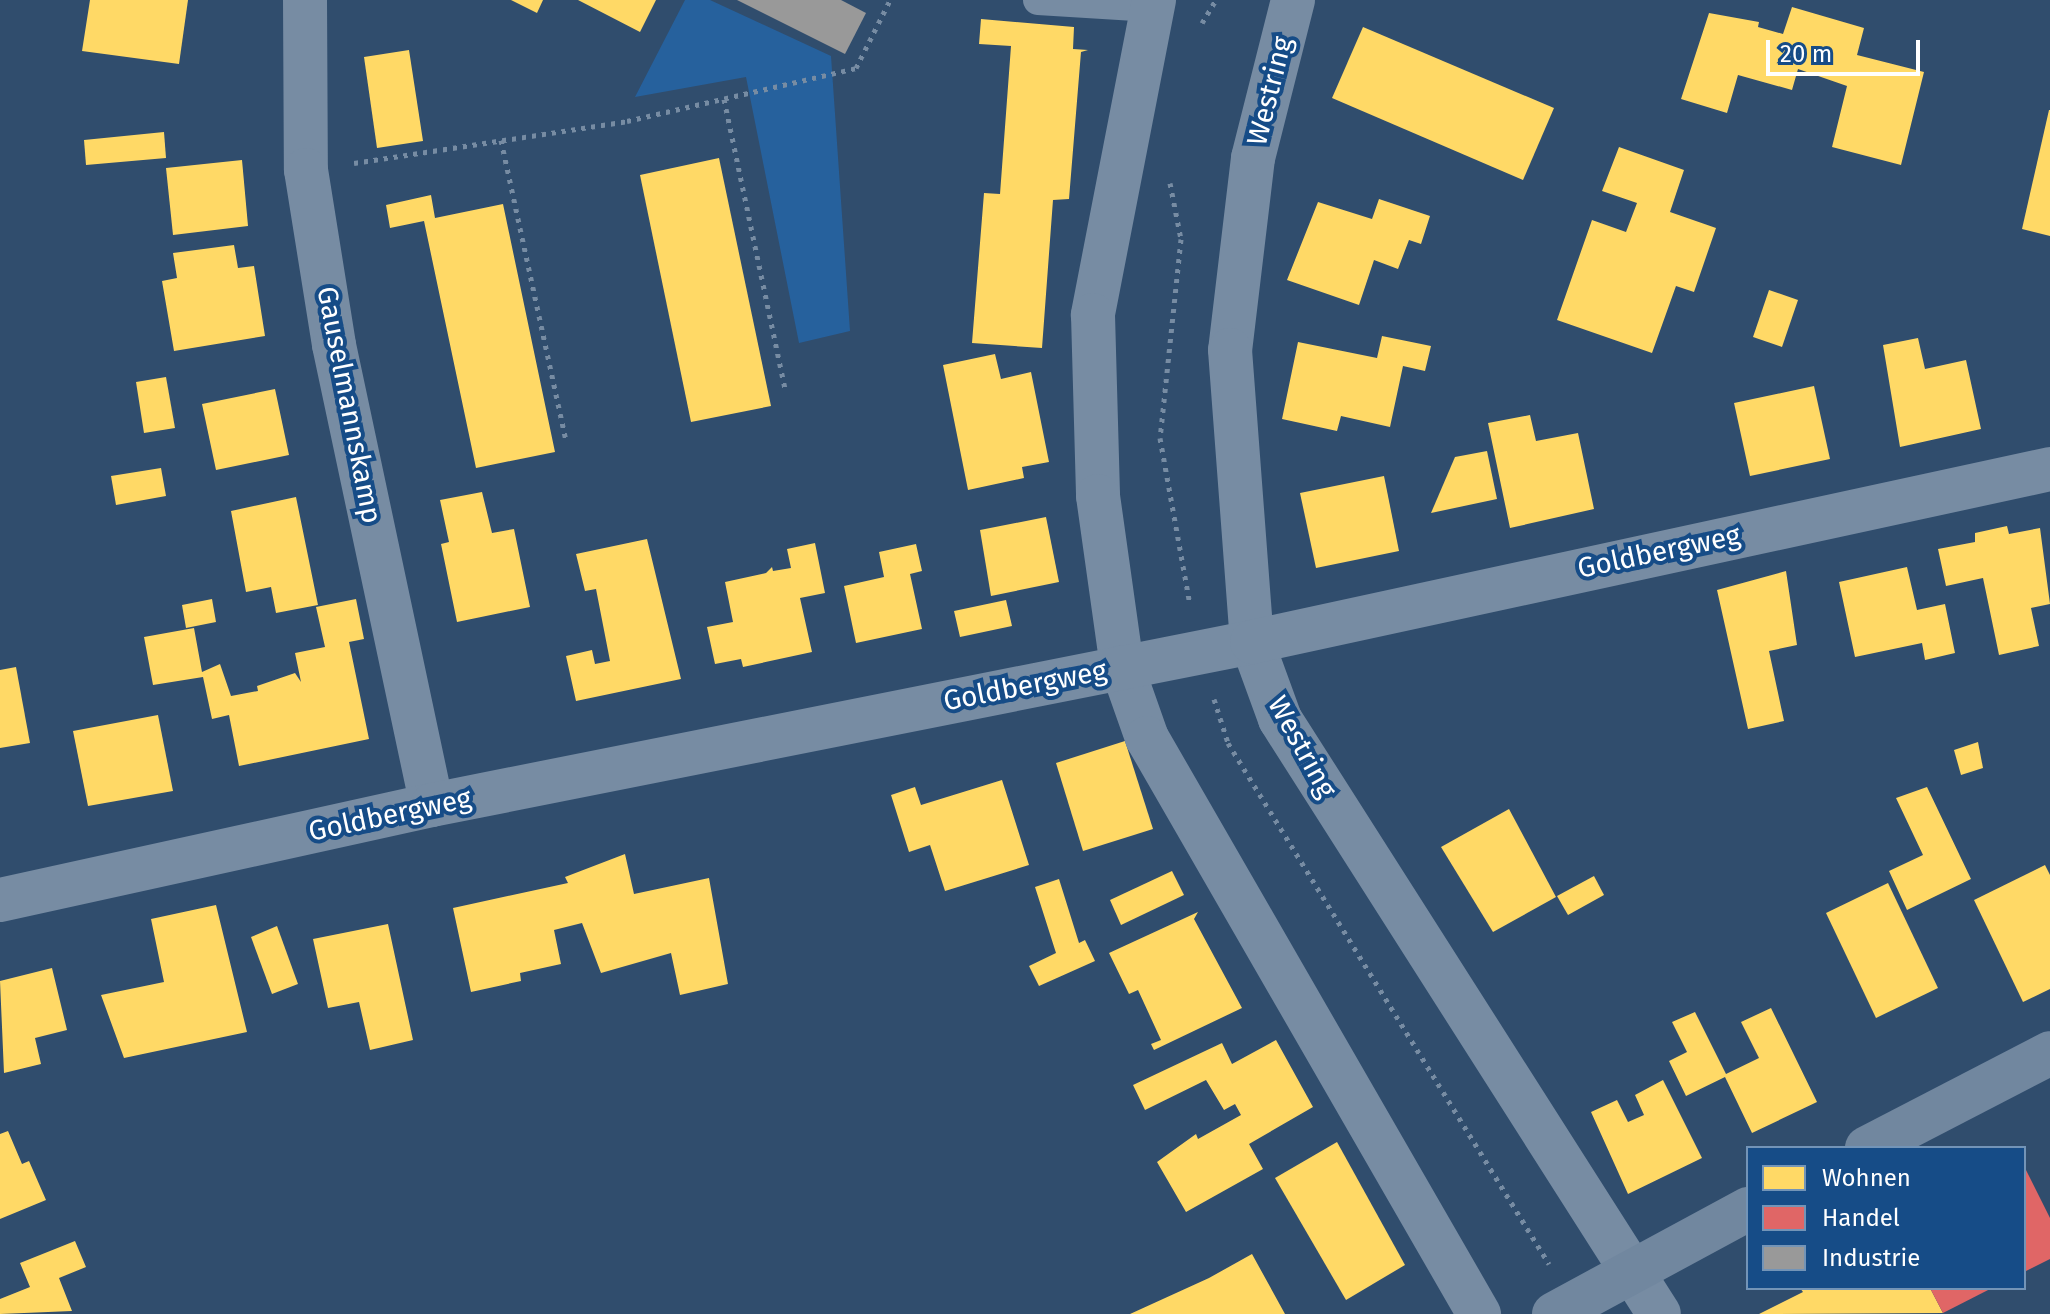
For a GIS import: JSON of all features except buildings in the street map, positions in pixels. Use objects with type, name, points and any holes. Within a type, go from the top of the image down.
[{"type":"main road","points":[[1871,1146],[2050,1053]]},
{"type":"main road","points":[[1554,1314],[1746,1210]]},
{"type":"street","name":"Gauselmannskamp","points":[[305,0],[306,170],[334,345],[432,805]]},
{"type":"street","name":"Westring","points":[[1293,0],[1253,158],[1230,350],[1252,642],[1280,719],[1659,1314]]},
{"type":"street","points":[[1153,3],[1093,315],[1098,496],[1122,667],[1147,738],[1479,1314]]},
{"type":"street","name":"Goldbergweg","points":[[0,900],[432,805],[1252,642],[2050,469]]},
{"type":"lane","points":[[1038,0],[1153,3]]},
{"type":"path","points":[[306,170],[627,121],[856,68],[890,0]]},
{"type":"path","points":[[724,99],[785,388]]},
{"type":"path","points":[[501,140],[566,441]]},
{"type":"shaded area","points":[[685,0],[710,0],[831,56],[850,331],[799,343],[746,77],[635,97]]}]
